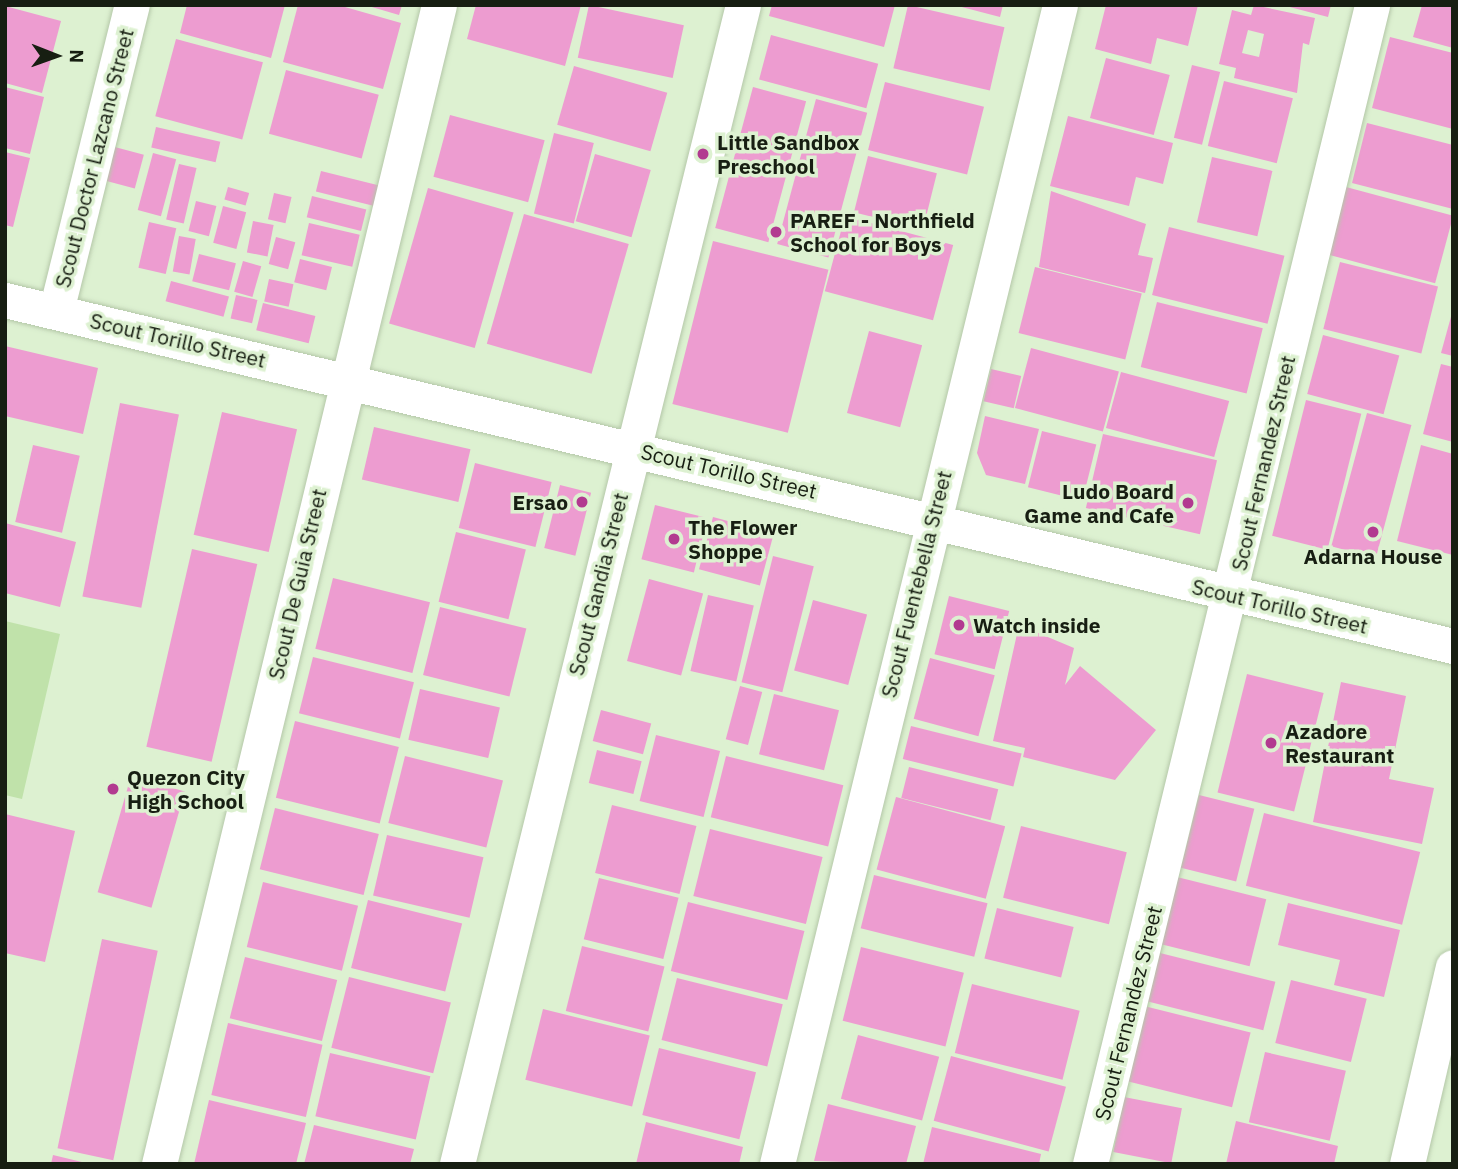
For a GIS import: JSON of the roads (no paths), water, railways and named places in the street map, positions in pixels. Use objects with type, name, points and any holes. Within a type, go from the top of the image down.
[{"type":"street","name":"Scout Doctor Lazcano Street","points":[[56,311],[132,5]]},
{"type":"street","name":"Scout De Guia Street","points":[[159,1164],[346,379],[439,5]]},
{"type":"street","name":"Scout Gandia Street","points":[[457,1164],[631,448],[743,5]]},
{"type":"street","name":"Scout Fuentebella Street","points":[[777,1164],[930,519],[1060,5]]},
{"type":"street","name":"Scout Fernandez Street","points":[[1090,1164],[1231,595],[1372,5]]},
{"type":"street","name":"Scout Torillo Street","points":[[5,300],[346,379],[930,519],[1231,595],[1453,646]]},
{"type":"street","points":[[1407,1164],[1453,967]]},
{"type":"place","name":"Little Sandbox Preschool","points":[[703,154]]},
{"type":"place","name":"PAREF - Northfield School for Boys","points":[[776,232]]},
{"type":"place","name":"Ersao","points":[[582,502]]},
{"type":"place","name":"Ludo Board Game and Cafe","points":[[1188,503]]},
{"type":"place","name":"Adarna House","points":[[1373,532]]},
{"type":"place","name":"The Flower Shoppe","points":[[674,539]]},
{"type":"place","name":"Watch inside","points":[[959,625]]},
{"type":"place","name":"Azadore Restaurant","points":[[1271,743]]},
{"type":"place","name":"Quezon City High School","points":[[113,789]]}]
